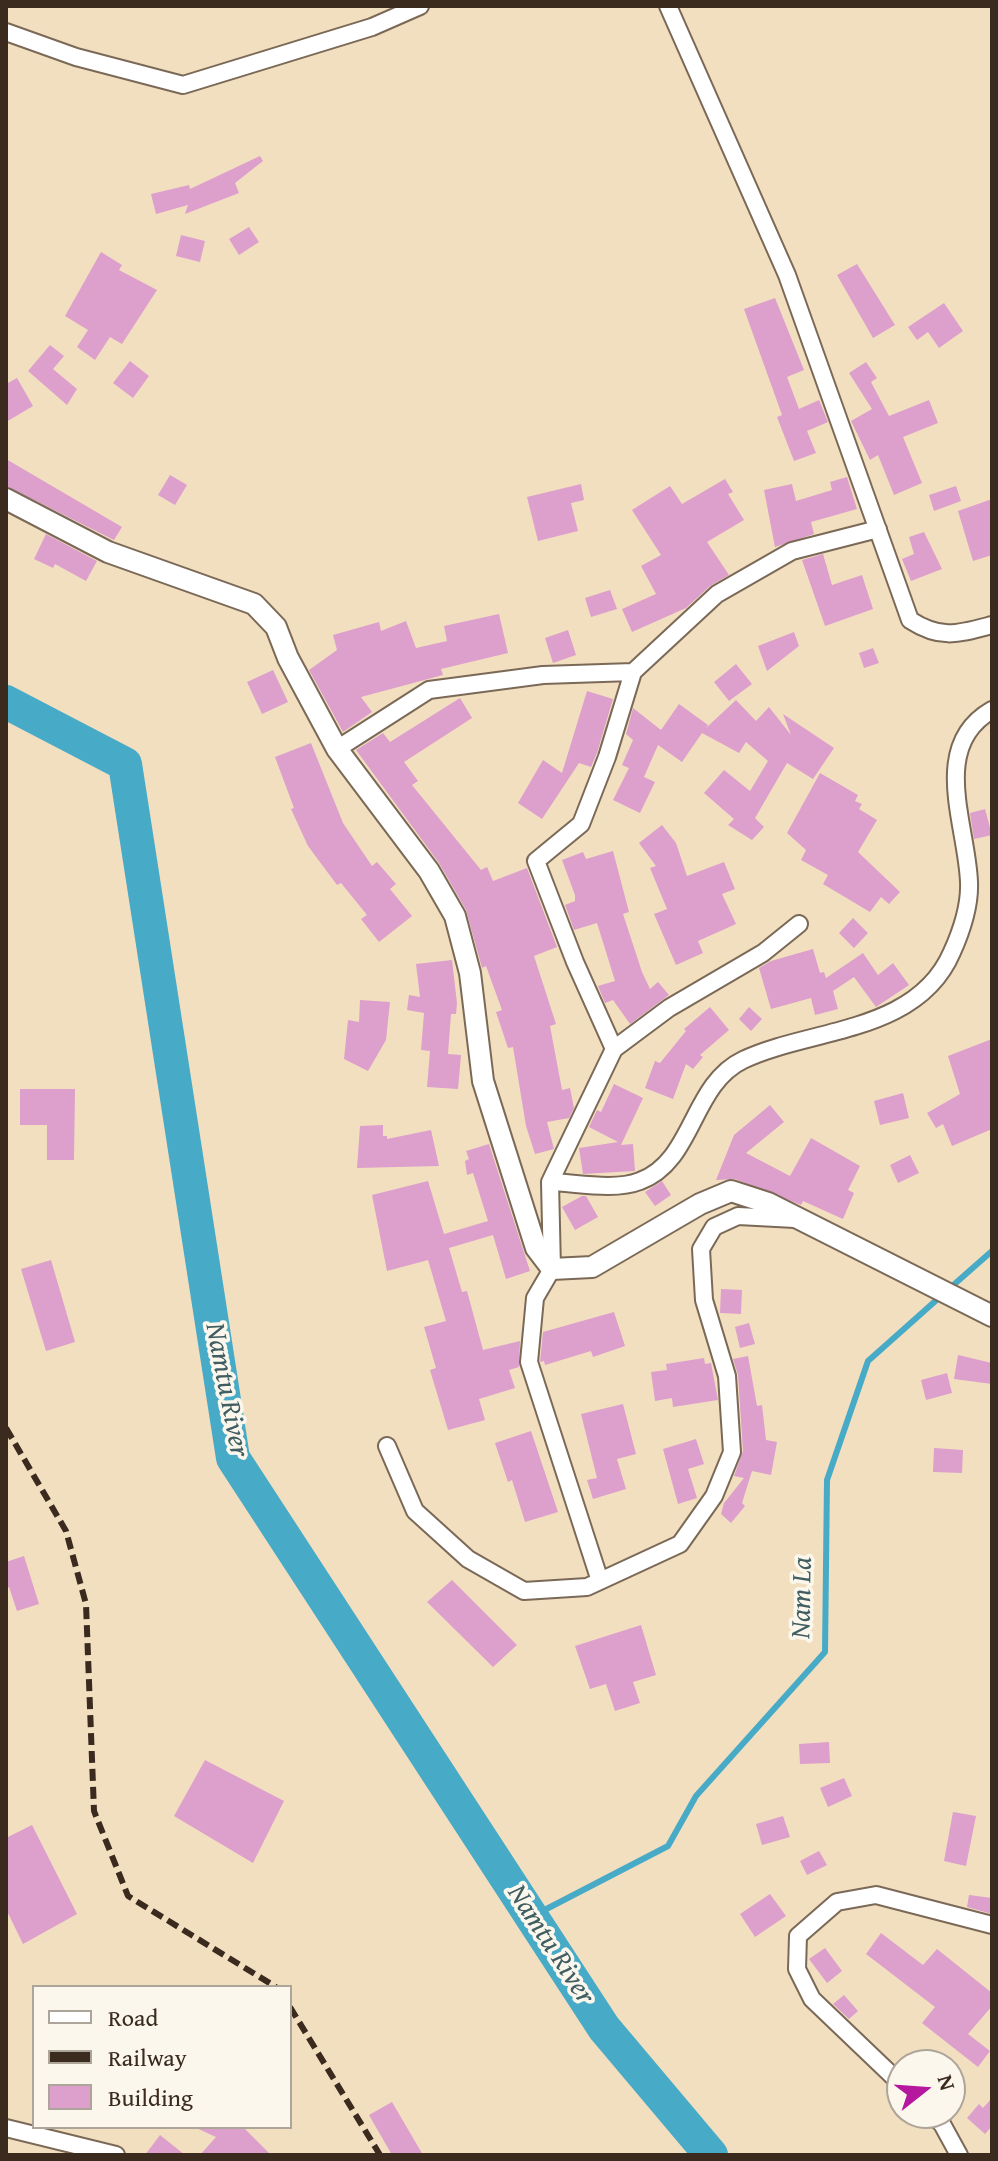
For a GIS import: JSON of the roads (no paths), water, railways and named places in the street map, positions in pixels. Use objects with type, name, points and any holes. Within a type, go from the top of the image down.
[{"type":"street","points":[[6,32],[76,57],[183,85],[372,27],[420,6]]},
{"type":"street","points":[[668,6],[787,275],[910,620],[932,634],[967,632],[992,625]]},
{"type":"street","points":[[6,499],[108,552],[254,604],[276,627],[288,658],[337,749],[429,871],[455,916],[470,973],[483,1081],[536,1248],[552,1269]]},
{"type":"street","points":[[614,1049],[575,962],[536,861],[581,824],[607,757],[633,672],[717,594],[792,551],[878,529]]},
{"type":"street","points":[[337,749],[429,690],[543,675],[633,672]]},
{"type":"street","points":[[550,1182],[639,1182],[663,1169],[709,1088],[742,1060],[874,1021],[930,986],[951,955],[964,917],[969,883],[959,826],[957,783],[962,735],[992,710]]},
{"type":"street","points":[[600,1581],[529,1362],[535,1298],[552,1269],[550,1182],[614,1049],[669,1008],[763,953],[799,924]]},
{"type":"street","points":[[552,1269],[592,1267],[700,1204],[731,1191],[768,1203],[992,1316]]},
{"type":"street","points":[[387,1446],[415,1511],[468,1559],[524,1591],[587,1587],[680,1544],[714,1496],[732,1452],[727,1376],[704,1300],[701,1249],[714,1227],[738,1216],[800,1219]]},
{"type":"street","points":[[886,2070],[812,1999],[797,1969],[798,1936],[837,1902],[876,1895],[992,1925]]},
{"type":"street","points":[[6,2128],[116,2155]]},
{"type":"street","points":[[945,2129],[959,2155]]},
{"type":"waterway","name":"Namtu River","points":[[6,702],[125,764],[233,1458],[604,2028],[711,2155]]},
{"type":"waterway","name":"Nam La","points":[[950,1288],[992,1251]]},
{"type":"waterway","name":"Nam La","points":[[531,1917],[668,1846],[696,1796],[825,1652],[827,1480],[868,1361],[941,1296]]},
{"type":"railway","points":[[6,1428],[66,1531],[86,1604],[94,1811],[128,1896],[273,1985]]},
{"type":"railway","points":[[292,2010],[380,2155]]}]
